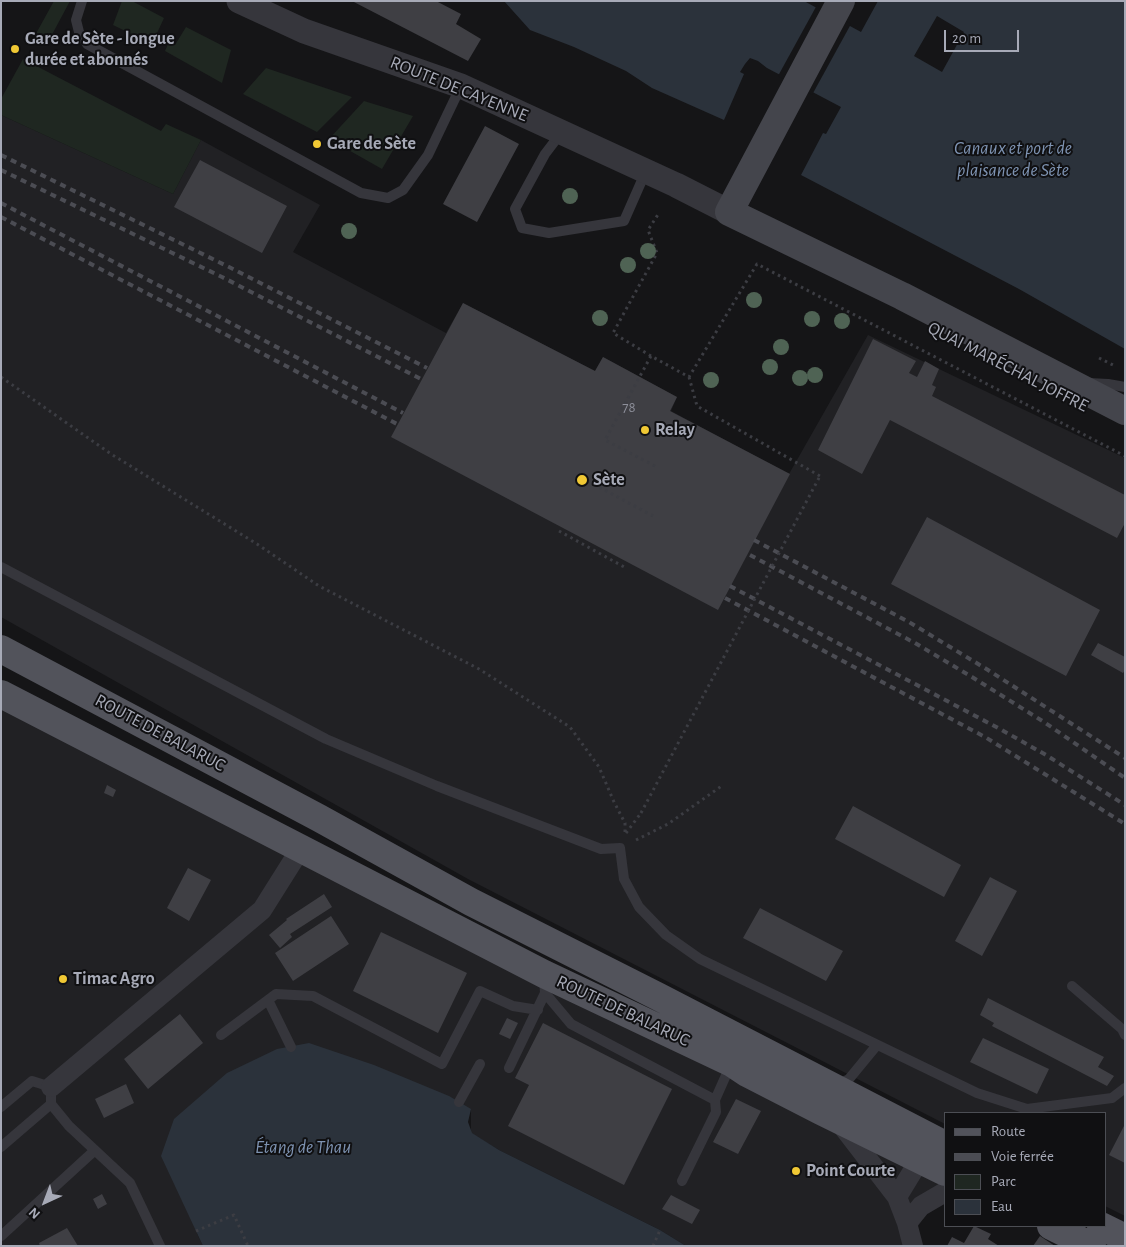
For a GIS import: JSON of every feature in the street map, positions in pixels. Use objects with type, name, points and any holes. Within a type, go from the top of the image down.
[{"type":"main road","points":[[729,212],[841,1]]},
{"type":"main road","name":"QUAI MARÉCHAL JOFFRE","points":[[729,212],[902,296],[1125,412]]},
{"type":"main road","name":"QUAI MARÉCHAL JOFFRE","points":[[902,296],[919,321],[1125,427]]},
{"type":"main road","name":"ROUTE DE BALARUC","points":[[1,649],[319,818],[471,902],[749,1061],[938,1155]]},
{"type":"main road","name":"ROUTE DE BALARUC","points":[[1,694],[301,848],[544,983],[749,1061]]},
{"type":"main road","points":[[301,848],[319,818]]},
{"type":"main road","points":[[1053,1227],[1092,1246]]},
{"type":"main road","points":[[1103,1227],[1125,1238]]},
{"type":"street","name":"ROUTE DE CAYENNE","points":[[239,1],[304,31],[461,86],[676,185],[729,212]]},
{"type":"street","points":[[51,1095],[262,910],[301,848]]},
{"type":"street","points":[[829,1102],[897,1197],[913,1246]]},
{"type":"street","points":[[897,1197],[914,1170],[938,1155]]},
{"type":"street","points":[[922,1206],[938,1155]]},
{"type":"street","points":[[907,1223],[922,1206],[944,1193]]},
{"type":"lane","points":[[82,1],[76,20],[79,32],[87,44],[361,193],[388,198],[403,190],[428,155],[461,86]]},
{"type":"lane","points":[[562,132],[546,154],[515,209],[522,228],[549,233],[624,221],[646,171]]},
{"type":"lane","name":"QUAI MARÉCHAL JOFFRE","points":[[1074,384],[1108,384],[1125,387]]},
{"type":"lane","points":[[1,567],[326,739],[437,786],[601,849],[620,848],[624,879],[639,907],[666,935],[700,959],[977,1093],[1027,1109],[1112,1098],[1125,1088]]},
{"type":"lane","points":[[544,983],[572,1024],[715,1100]]},
{"type":"lane","points":[[509,1068],[538,1010],[544,983]]},
{"type":"lane","points":[[1072,986],[1122,1029],[1125,1036]]},
{"type":"lane","points":[[221,1035],[276,994],[313,996],[442,1064],[480,991],[513,1006],[538,1010]]},
{"type":"lane","points":[[268,1000],[291,1047]]},
{"type":"lane","points":[[829,1102],[877,1045]]},
{"type":"lane","points":[[682,1181],[716,1112],[715,1100],[749,1061]]},
{"type":"lane","points":[[459,1102],[480,1064]]},
{"type":"lane","points":[[1,1108],[32,1081],[51,1095],[69,1126],[130,1183],[160,1246]]},
{"type":"lane","points":[[1,1147],[51,1095]]},
{"type":"lane","points":[[1,1236],[94,1151]]},
{"type":"path","points":[[620,848],[625,834],[642,812],[820,476],[697,406],[688,377],[613,333],[657,253],[648,230],[659,213]]},
{"type":"path","points":[[688,377],[757,264],[1125,456]]},
{"type":"path","points":[[651,356],[605,440],[655,466]]},
{"type":"path","points":[[1099,358],[1116,366]]},
{"type":"path","points":[[1,377],[111,454],[257,544],[319,586],[479,669],[570,727],[599,767],[625,823],[625,834]]},
{"type":"path","points":[[588,481],[653,516]]},
{"type":"path","points":[[559,531],[626,568]]},
{"type":"path","points":[[620,848],[668,824],[723,785]]},
{"type":"path","points":[[196,1231],[234,1215],[248,1246]]},
{"type":"path","points":[[652,1246],[660,1230]]},
{"type":"shaded area","points":[[1,115],[173,194],[201,140],[320,205],[293,252],[446,333],[463,303],[595,371],[603,357],[677,397],[671,411],[789,474],[868,335],[1125,458],[1125,1216],[1106,1206],[1106,1112],[944,1112],[944,1123],[468,879],[1,617]]},
{"type":"shaded area","points":[[1,700],[750,1074],[944,1187],[904,1246],[686,1246],[660,1230],[499,1150],[471,1133],[471,1110],[196,1231],[203,1246],[1,1246]]},
{"type":"green space","points":[[54,1],[70,1],[47,44],[33,39]]},
{"type":"green space","points":[[122,1],[132,1],[164,18],[152,44],[113,25]]},
{"type":"green space","points":[[186,27],[231,50],[222,83],[165,51],[169,42],[175,45]]},
{"type":"green space","points":[[23,59],[161,131],[166,124],[201,140],[173,194],[1,115],[1,99]]},
{"type":"green space","points":[[266,68],[352,97],[317,132],[243,94]]},
{"type":"green space","points":[[364,101],[413,116],[382,169],[329,139]]},
{"type":"water","name":"Canaux et port de plaisance de Sète","points":[[504,1],[804,1],[861,32],[878,1],[1125,1],[1125,349],[1019,289],[801,175],[823,133],[826,134],[841,107],[767,68],[758,61],[750,58],[740,72],[744,74],[724,120],[652,88],[626,71],[574,47],[530,30]],"holes":[[[937,16],[964,32],[942,72],[914,56]]]},
{"type":"water","name":"Étang de Thau","points":[[309,1043],[374,1065],[449,1096],[471,1109],[468,1122],[472,1133],[499,1150],[660,1230],[686,1246],[203,1246],[161,1156],[174,1119],[227,1073],[277,1049]]},
{"type":"pier","points":[[817,5],[851,24],[812,95],[778,76]]},
{"type":"building","points":[[352,1],[436,1],[461,14],[456,24],[481,39],[468,61]]},
{"type":"building","points":[[485,126],[519,144],[477,222],[443,204]]},
{"type":"building","points":[[200,160],[287,206],[262,253],[174,207]]},
{"type":"building","points":[[463,303],[595,371],[603,357],[677,397],[670,411],[790,474],[718,610],[391,437]]},
{"type":"building","points":[[873,339],[916,361],[909,373],[917,377],[925,361],[939,369],[932,385],[936,387],[932,396],[1125,495],[1125,523],[1117,538],[890,420],[862,474],[818,450]]},
{"type":"building","points":[[927,517],[1100,610],[1066,676],[891,584]]},
{"type":"building","points":[[1098,643],[1125,657],[1125,670],[1123,673],[1091,655]]},
{"type":"building","points":[[107,785],[116,790],[113,797],[104,793]]},
{"type":"building","points":[[853,806],[961,865],[944,897],[835,839]]},
{"type":"building","points":[[188,868],[211,880],[189,921],[167,908]]},
{"type":"building","points":[[990,877],[1017,891],[982,956],[955,941]]},
{"type":"building","points":[[324,894],[332,907],[290,934],[292,937],[280,948],[269,935],[286,919]]},
{"type":"building","points":[[760,908],[843,951],[826,981],[743,938]]},
{"type":"building","points":[[331,916],[349,944],[293,981],[275,953]]},
{"type":"building","points":[[381,932],[467,973],[438,1033],[353,991]]},
{"type":"building","points":[[988,998],[1104,1057],[1098,1067],[1114,1076],[1107,1086],[992,1026],[994,1023],[980,1015]]},
{"type":"building","points":[[180,1014],[203,1043],[148,1089],[124,1059]]},
{"type":"building","points":[[507,1018],[518,1023],[510,1039],[499,1034]]},
{"type":"building","points":[[543,1023],[672,1089],[624,1185],[508,1126],[529,1085],[515,1078]]},
{"type":"building","points":[[983,1038],[1049,1069],[1037,1094],[970,1062]]},
{"type":"building","points":[[126,1084],[134,1103],[104,1118],[95,1099]]},
{"type":"building","points":[[736,1099],[761,1111],[738,1154],[713,1142]]},
{"type":"building","points":[[1125,1124],[1125,1163],[1109,1155]]},
{"type":"building","points":[[102,1194],[107,1204],[98,1209],[93,1199]]},
{"type":"building","points":[[671,1195],[700,1210],[692,1224],[662,1209]]},
{"type":"building","points":[[973,1227],[976,1227],[991,1234],[988,1239],[999,1246],[947,1246],[952,1237],[964,1243]]},
{"type":"building","points":[[67,1228],[78,1246],[40,1246],[39,1243]]},
{"type":"building","points":[[1040,1236],[1055,1246],[1033,1246]]},
{"type":"railway","points":[[1,155],[231,268],[427,368]]},
{"type":"railway","points":[[1,170],[222,277],[421,379]]},
{"type":"railway","points":[[1,203],[403,413]]},
{"type":"railway","points":[[1,217],[397,424]]},
{"type":"railway","points":[[754,540],[909,622],[1125,758]]},
{"type":"railway","points":[[750,555],[915,643],[1044,722],[1125,778]]},
{"type":"railway","points":[[730,586],[1000,729],[1046,755],[1125,805]]},
{"type":"railway","points":[[725,598],[985,737],[1125,824]]},
{"type":"place","name":"Gare de Sète - longue durée et abonnés","points":[[15,49]]},
{"type":"place","name":"Gare de Sète","points":[[317,144]]},
{"type":"place","name":"Relay","points":[[645,430]]},
{"type":"place","name":"Sète","points":[[582,480]]},
{"type":"place","name":"Timac Agro","points":[[63,979]]},
{"type":"place","name":"Point Courte","points":[[796,1171]]}]
